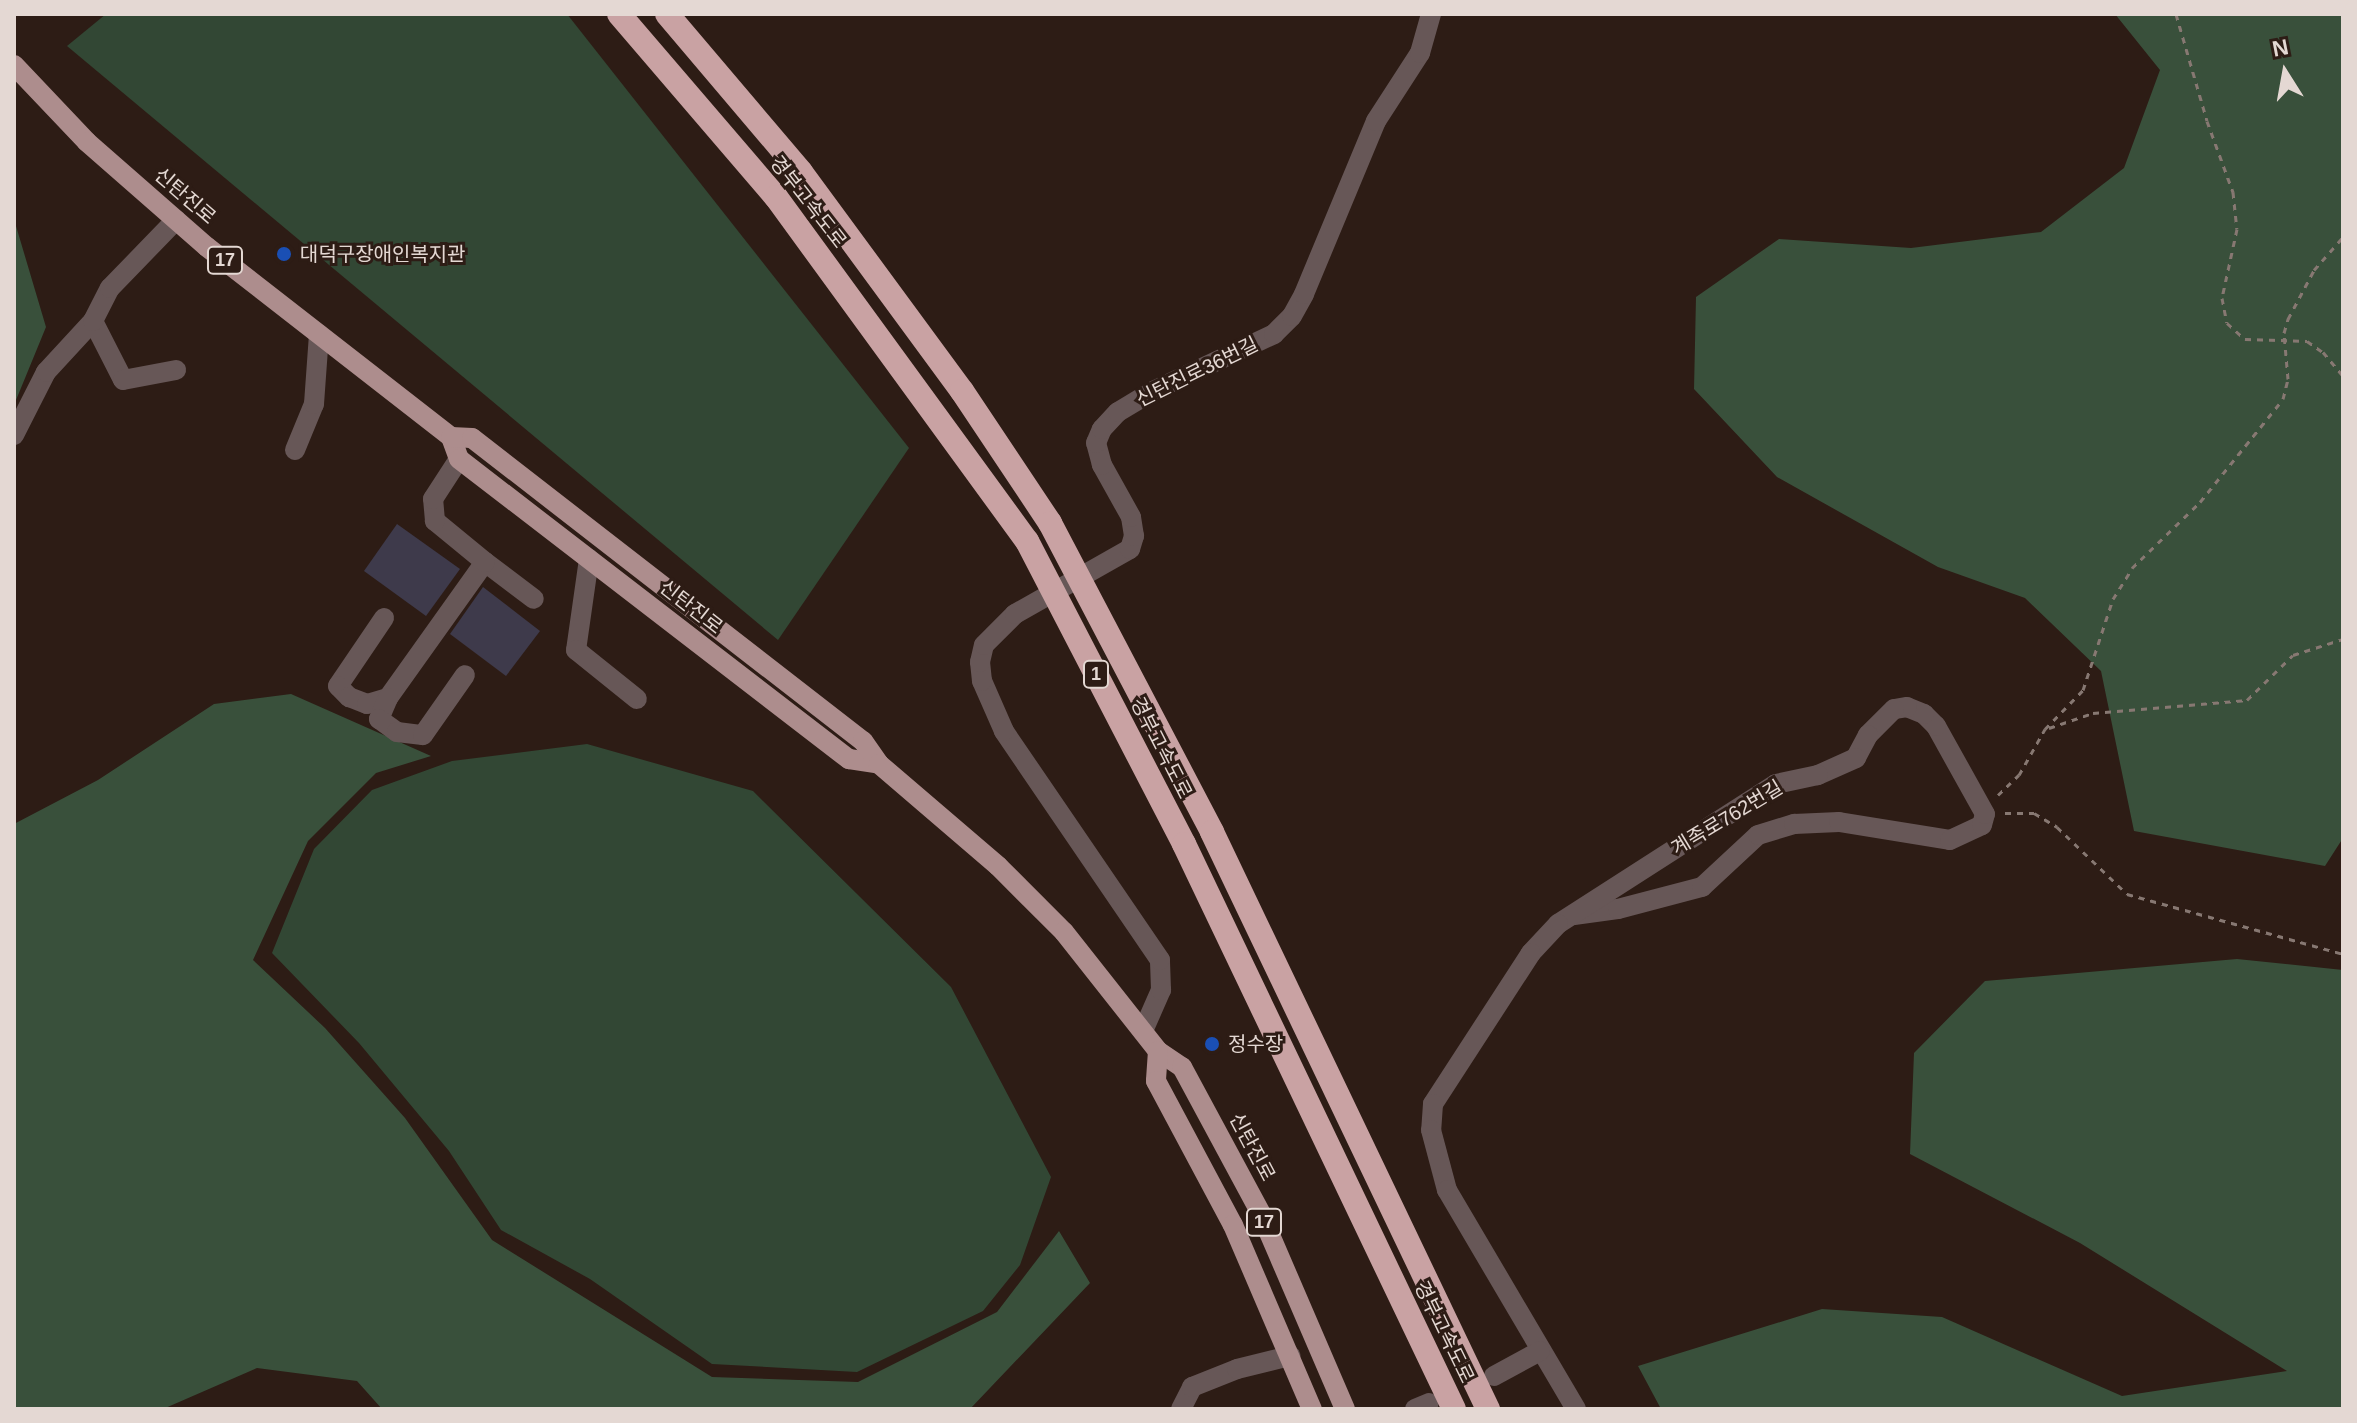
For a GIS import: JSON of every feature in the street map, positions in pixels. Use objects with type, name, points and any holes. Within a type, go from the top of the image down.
[{"type":"highway","name":"경부고속도로","points":[[619,14],[776,197],[1027,541],[1184,844],[1454,1409]]},
{"type":"highway","name":"경부고속도로","points":[[667,14],[801,172],[962,391],[1050,523],[1212,832],[1488,1409]]},
{"type":"main road","name":"신탄진로","points":[[14,65],[87,142],[176,220],[319,334],[451,437],[472,438],[863,741],[879,764],[1009,877],[1064,932],[1158,1051],[1182,1067],[1261,1214],[1345,1409]]},
{"type":"main road","points":[[451,437],[459,459]]},
{"type":"main road","name":"신탄진로","points":[[459,459],[849,759],[879,764]]},
{"type":"main road","name":"17","points":[[1158,1051],[1156,1081],[1233,1225],[1312,1409]]},
{"type":"street","name":"신탄진로36번길","points":[[1143,1031],[1161,990],[1163,977],[1153,945],[1029,770],[993,710],[982,681],[980,662],[984,645],[1015,614],[1130,549],[1134,536],[1131,517],[1102,465],[1096,443],[1102,429],[1118,412],[1151,392],[1274,334],[1292,316],[1316,268],[1376,121],[1420,53],[1431,14]]},
{"type":"street","points":[[14,435],[46,372],[93,321],[110,288],[176,220]]},
{"type":"street","points":[[93,321],[123,380],[176,370]]},
{"type":"street","points":[[295,450],[314,404],[319,334]]},
{"type":"street","points":[[459,459],[433,499],[435,521],[534,599]]},
{"type":"street","points":[[589,559],[576,650],[637,699]]},
{"type":"street","points":[[465,675],[423,735],[397,732],[379,719],[388,698],[485,562]]},
{"type":"street","points":[[384,618],[338,686],[349,697],[367,704],[388,698]]},
{"type":"street","name":"계족로762번길","points":[[1574,915],[1618,909],[1702,887],[1758,835],[1794,824],[1839,822],[1950,840],[1982,825],[1985,814],[1936,726],[1924,714],[1907,707],[1894,709],[1868,735],[1856,758],[1818,775],[1776,784],[1558,924],[1531,953],[1433,1104],[1431,1130],[1447,1190],[1576,1409]]},
{"type":"street","points":[[1494,1376],[1540,1351]]},
{"type":"street","points":[[1181,1409],[1192,1387],[1237,1369],[1290,1356]]},
{"type":"path","points":[[2176,14],[2207,121],[2233,192],[2237,229],[2222,298],[2227,323],[2245,339],[2307,341],[2323,352],[2343,376]]},
{"type":"path","points":[[1985,814],[1993,800],[2019,775],[2045,729],[2083,690],[2113,599],[2132,568],[2200,502],[2283,399],[2288,379],[2283,342],[2288,319],[2314,270],[2343,237]]},
{"type":"path","points":[[2045,729],[2093,713],[2247,700],[2293,655],[2343,639]]},
{"type":"path","points":[[1985,814],[2034,813],[2057,827],[2127,894],[2343,954]]},
{"type":"green space","points":[[106,14],[567,14],[909,448],[778,640],[67,46]]},
{"type":"green space","points":[[2115,14],[2343,14],[2343,838],[2325,866],[2134,831],[2101,671],[2025,598],[1938,567],[1777,477],[1694,389],[1696,297],[1779,239],[1911,248],[2041,232],[2124,168],[2160,70]]},
{"type":"green space","points":[[14,207],[16,226],[46,327],[14,405]]},
{"type":"green space","points":[[291,694],[431,756],[376,773],[308,841],[253,960],[325,1028],[405,1118],[492,1240],[712,1377],[858,1382],[997,1312],[1059,1231],[1090,1283],[970,1409],[382,1409],[357,1381],[257,1368],[163,1409],[14,1409],[14,824],[98,780],[214,704]]},
{"type":"green space","points":[[587,744],[753,791],[951,987],[1051,1177],[1020,1265],[983,1311],[857,1372],[712,1364],[590,1279],[501,1230],[449,1151],[359,1043],[272,953],[314,849],[372,790],[452,761]]},
{"type":"green space","points":[[2237,959],[2343,970],[2343,1409],[1661,1409],[1638,1366],[1822,1309],[1942,1317],[2122,1396],[2287,1371],[2080,1243],[1910,1154],[1914,1053],[1985,981]]},
{"type":"building","points":[[397,524],[460,569],[426,616],[364,571]]},
{"type":"building","points":[[483,587],[540,631],[506,676],[450,634]]},
{"type":"place","name":"대덕구장애인복지관","points":[[284,254]]},
{"type":"place","name":"정수장","points":[[1212,1044]]}]
